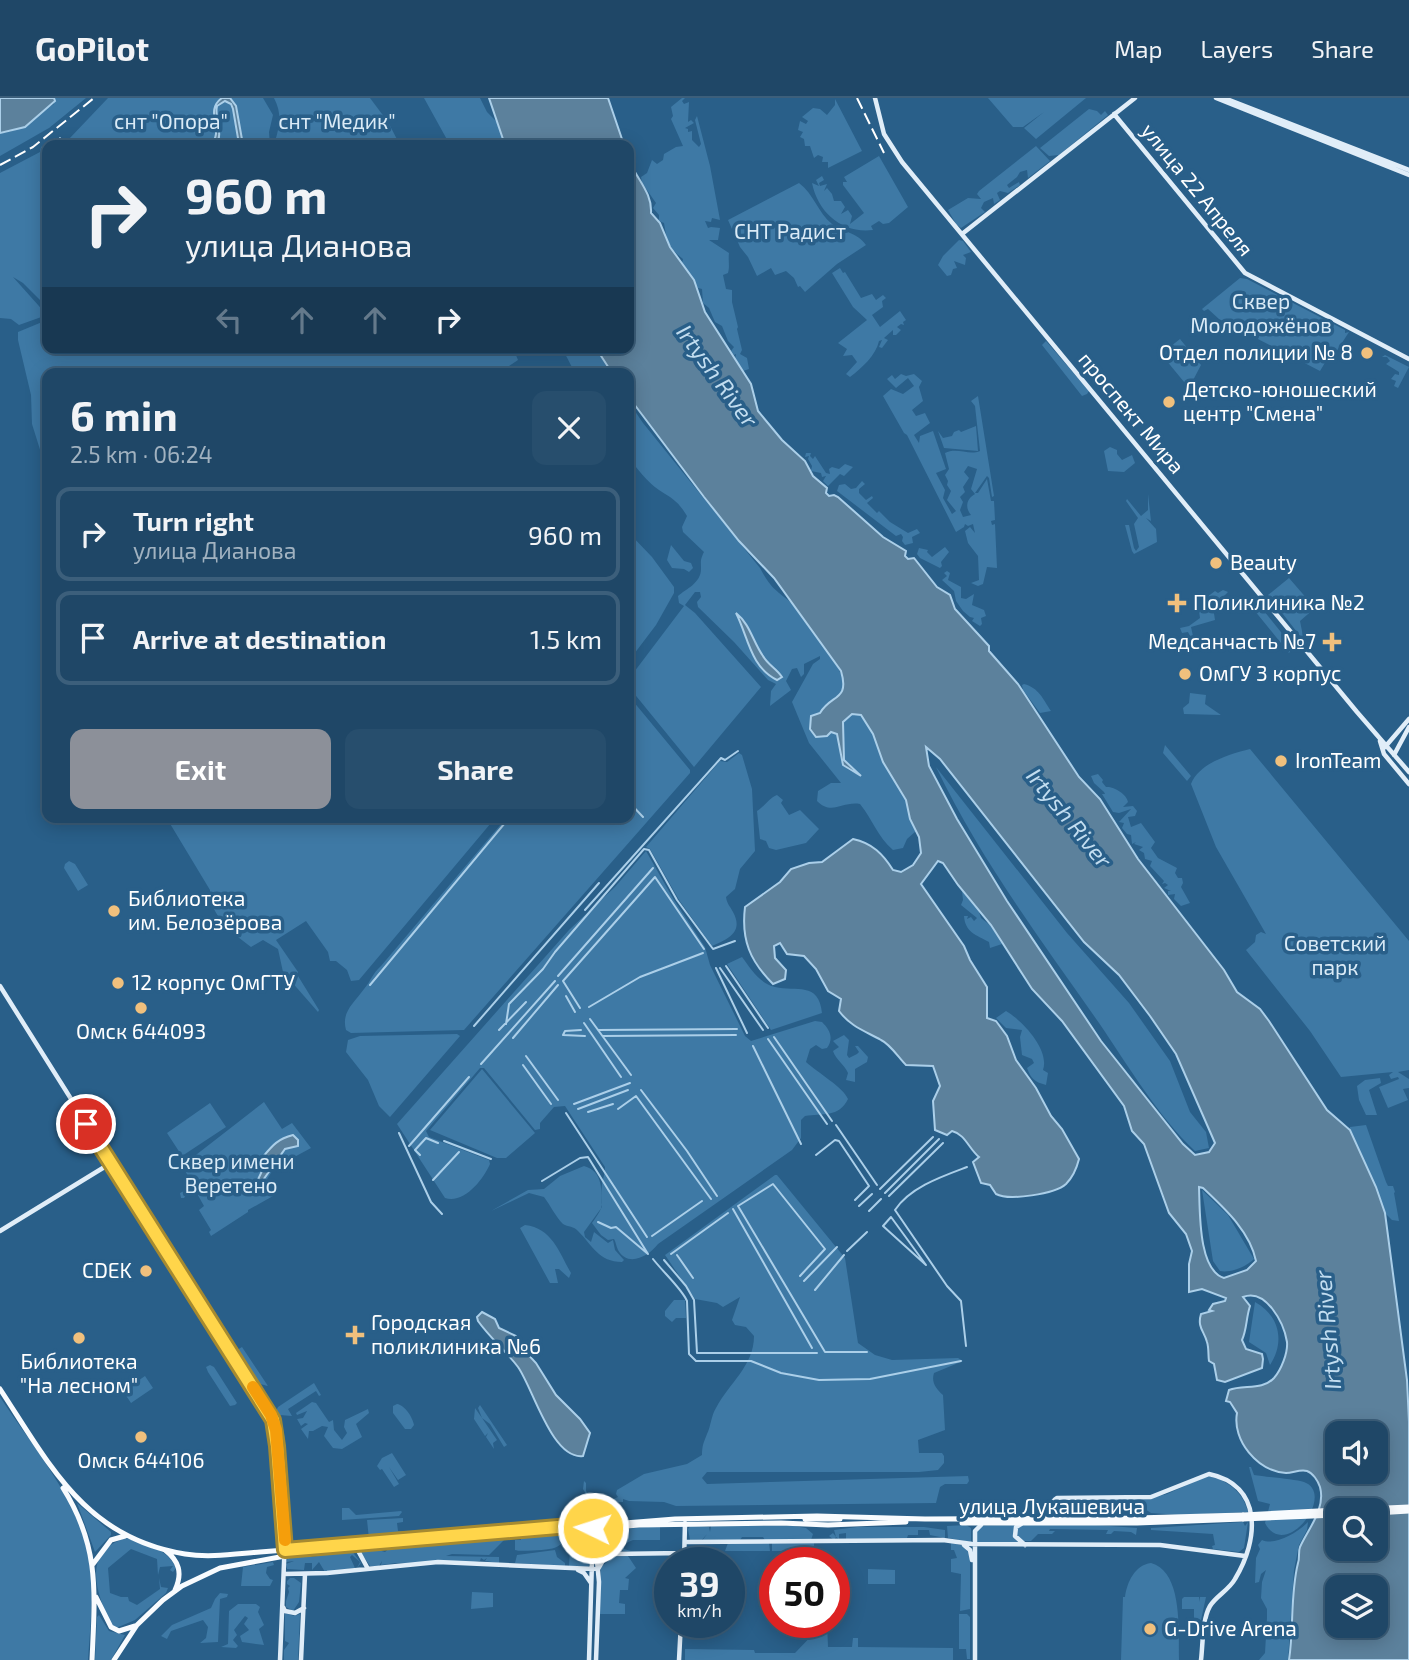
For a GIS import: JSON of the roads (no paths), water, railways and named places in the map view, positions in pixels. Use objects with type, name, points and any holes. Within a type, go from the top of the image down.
[{"type":"main road","name":"проспект Мира","points":[[875,98],[884,134],[895,152],[1380,740],[1384,751],[1409,784]]},
{"type":"main road","points":[[962,234],[1135,98]]},
{"type":"main road","points":[[1216,98],[1409,173]]},
{"type":"main road","points":[[1224,98],[1409,173]]},
{"type":"main road","name":"улица 22 Апреля","points":[[1114,114],[1245,273],[1409,359]]},
{"type":"main road","points":[[1409,719],[1384,751],[1391,758],[1409,727]]},
{"type":"main road","name":"проспект Мира","points":[[1384,751],[1394,755],[1409,772]]},
{"type":"main road","points":[[1394,766],[1395,759],[1400,761]]},
{"type":"main road","points":[[0,986],[273,1420],[285,1553],[280,1660]]},
{"type":"main road","points":[[0,1231],[111,1163]]},
{"type":"main road","points":[[0,1391],[74,1496],[98,1517],[128,1537]]},
{"type":"main road","points":[[0,1391],[71,1501],[86,1536],[93,1564],[95,1594],[92,1660]]},
{"type":"main road","points":[[1041,1519],[1050,1511],[1056,1498],[1151,1497],[1209,1474],[1235,1486],[1248,1499],[1251,1527],[1245,1556],[1235,1579],[1209,1608],[1201,1660]]},
{"type":"main road","points":[[1388,1510],[1409,1509]]},
{"type":"main road","points":[[1388,1512],[1409,1509]]},
{"type":"main road","points":[[1050,1511],[1060,1519]]},
{"type":"main road","points":[[1243,1517],[1325,1513]]},
{"type":"main road","name":"улица Лукашевича","points":[[861,1521],[1137,1523],[1243,1517]]},
{"type":"main road","name":"улица Лукашевича","points":[[163,1548],[191,1555],[285,1553],[685,1520],[781,1520],[817,1525],[861,1521],[1243,1517]]},
{"type":"main road","points":[[685,1520],[685,1547]]},
{"type":"main road","points":[[962,1523],[971,1527],[974,1544]]},
{"type":"main road","points":[[973,1660],[976,1527],[1000,1523]]},
{"type":"main road","points":[[1026,1545],[1016,1539],[1014,1533],[1017,1525],[1027,1523]]},
{"type":"main road","points":[[593,1527],[600,1560]]},
{"type":"main road","points":[[593,1527],[599,1596],[596,1660]]},
{"type":"main road","points":[[93,1564],[111,1540],[121,1536],[163,1548],[179,1566],[178,1584],[173,1592],[137,1625],[114,1660]]},
{"type":"main road","points":[[685,1542],[909,1540],[993,1545],[1160,1545],[1245,1556]]},
{"type":"main road","points":[[957,1541],[968,1548],[974,1558]]},
{"type":"main road","points":[[974,1558],[979,1549],[993,1545]]},
{"type":"main road","points":[[355,1546],[368,1569]]},
{"type":"main road","points":[[245,1553],[241,1559],[249,1562],[260,1552]]},
{"type":"main road","name":"улица Лукашевича","points":[[173,1592],[207,1572],[285,1553]]},
{"type":"main road","points":[[589,1660],[592,1595],[600,1560],[620,1553],[654,1553]]},
{"type":"main road","points":[[284,1574],[439,1562],[596,1569]]},
{"type":"main road","points":[[574,1568],[588,1578],[593,1588]]},
{"type":"main road","points":[[301,1660],[305,1574]]},
{"type":"main road","points":[[95,1594],[111,1628],[119,1631],[137,1625]]},
{"type":"main road","points":[[592,1595],[599,1596]]},
{"type":"main road","points":[[283,1606],[285,1611],[295,1613],[304,1608]]},
{"type":"main road","points":[[679,1660],[680,1638]]},
{"type":"water","points":[[0,98],[54,98],[55,101],[25,127],[0,133]]},
{"type":"water","points":[[222,98],[230,98],[236,106],[242,140],[238,140],[231,104],[225,101],[217,106],[219,131],[218,140],[214,140],[214,109]]},
{"type":"water","points":[[489,98],[608,98],[622,140],[503,140]]},
{"type":"water","name":"Irtysh River","points":[[635,172],[650,202],[651,213],[660,223],[670,247],[694,280],[705,312],[751,384],[758,411],[782,440],[805,461],[813,476],[827,488],[826,493],[829,496],[838,497],[883,537],[906,551],[905,556],[908,559],[914,558],[937,587],[950,595],[955,609],[989,646],[989,651],[1018,684],[1079,777],[1100,799],[1138,859],[1224,970],[1237,992],[1260,1009],[1327,1110],[1350,1130],[1385,1213],[1407,1380],[1409,1660],[1289,1660],[1299,1549],[1321,1503],[1320,1487],[1307,1471],[1275,1471],[1256,1460],[1238,1433],[1237,1413],[1230,1402],[1226,1401],[1229,1390],[1264,1385],[1277,1375],[1287,1346],[1282,1326],[1266,1302],[1251,1296],[1243,1297],[1250,1306],[1242,1340],[1246,1349],[1262,1354],[1262,1368],[1225,1382],[1217,1380],[1214,1364],[1209,1361],[1208,1344],[1200,1326],[1200,1318],[1201,1314],[1212,1311],[1209,1310],[1213,1304],[1225,1301],[1226,1298],[1202,1289],[1189,1292],[1192,1251],[1186,1234],[1169,1213],[1144,1144],[1132,1131],[1124,1106],[1062,1021],[1032,989],[991,925],[943,863],[938,861],[921,884],[964,946],[987,987],[987,1018],[996,1021],[1007,1036],[1016,1060],[1079,1159],[1070,1179],[1060,1188],[1021,1197],[996,1194],[990,1185],[981,1183],[973,1162],[979,1157],[964,1138],[952,1131],[947,1135],[935,1130],[933,1101],[940,1086],[933,1066],[906,1065],[884,1042],[848,1021],[839,1011],[841,999],[828,991],[816,969],[804,956],[787,954],[780,943],[774,946],[775,958],[786,970],[785,979],[773,984],[758,967],[746,940],[745,907],[780,882],[791,869],[822,862],[853,839],[871,846],[893,870],[901,872],[913,865],[921,853],[919,837],[910,819],[906,800],[883,762],[873,734],[861,715],[852,714],[843,722],[844,760],[861,776],[843,765],[837,734],[831,732],[827,736],[816,737],[810,729],[811,716],[820,713],[841,692],[841,671],[774,578],[739,541],[634,404],[634,368],[609,368],[600,354],[634,354]],"holes":[[[926,747],[940,759],[1084,942],[1119,975],[1150,1016],[1176,1054],[1215,1143],[1209,1152],[1195,1155],[1183,1144],[1101,1041],[1007,901],[957,819],[929,766]],[[1199,1187],[1235,1221],[1248,1240],[1256,1261],[1247,1270],[1224,1278],[1209,1264],[1200,1224]]]},
{"type":"water","points":[[736,613],[745,622],[765,659],[782,677],[777,680],[768,674],[755,659]]},
{"type":"water","points":[[293,1135],[298,1140],[298,1146],[285,1149],[251,1194],[264,1167],[262,1158],[275,1144]]},
{"type":"water","points":[[482,1312],[495,1319],[499,1328],[516,1336],[556,1395],[590,1433],[583,1456],[572,1454],[562,1447],[553,1435],[518,1367],[478,1321],[477,1317]]},
{"type":"waterway","points":[[585,910],[721,758],[725,760],[738,751]]},
{"type":"waterway","points":[[634,807],[643,817]]},
{"type":"waterway","points":[[370,985],[505,823]]},
{"type":"waterway","points":[[506,1024],[509,1004],[543,969],[644,849],[649,850],[677,900],[713,949],[735,941]]},
{"type":"waterway","points":[[558,976],[653,868]]},
{"type":"waterway","points":[[580,1008],[563,981],[655,877],[704,949]]},
{"type":"waterway","points":[[474,1026],[599,883]]},
{"type":"waterway","points":[[589,1007],[640,977],[703,953]]},
{"type":"waterway","points":[[726,966],[768,1028]]},
{"type":"waterway","points":[[716,968],[747,1033]]},
{"type":"waterway","points":[[720,968],[763,1030]]},
{"type":"waterway","points":[[481,1064],[555,981]]},
{"type":"waterway","points":[[513,1038],[558,985]]},
{"type":"waterway","points":[[566,996],[575,1012]]},
{"type":"waterway","points":[[499,1030],[526,1002]]},
{"type":"waterway","points":[[590,1019],[631,1075]]},
{"type":"waterway","points":[[584,1023],[621,1077]]},
{"type":"waterway","points":[[598,1030],[737,1029]]},
{"type":"waterway","points":[[581,1030],[565,1031],[563,1035],[585,1036]]},
{"type":"waterway","points":[[603,1036],[736,1035]]},
{"type":"waterway","points":[[774,1037],[832,1121]]},
{"type":"waterway","points":[[768,1039],[827,1124]]},
{"type":"waterway","points":[[753,1046],[801,1144]]},
{"type":"waterway","points":[[526,1056],[558,1100]]},
{"type":"waterway","points":[[523,1065],[551,1104]]},
{"type":"waterway","points":[[409,1146],[469,1077]]},
{"type":"waterway","points":[[574,1104],[630,1083]]},
{"type":"waterway","points":[[578,1109],[628,1090]]},
{"type":"waterway","points":[[641,1090],[717,1196]]},
{"type":"waterway","points":[[618,1109],[636,1096],[711,1199]]},
{"type":"waterway","points":[[588,1112],[613,1104]]},
{"type":"waterway","points":[[566,1113],[647,1237]]},
{"type":"waterway","points":[[836,1125],[877,1185]]},
{"type":"waterway","points":[[399,1133],[431,1202],[442,1214]]},
{"type":"waterway","points":[[880,1189],[933,1137]]},
{"type":"waterway","points":[[420,1155],[415,1150],[426,1138],[438,1143]]},
{"type":"waterway","points":[[885,1193],[939,1139]]},
{"type":"waterway","points":[[816,1155],[835,1140],[839,1141],[869,1186],[855,1200]]},
{"type":"waterway","points":[[444,1141],[491,1159]]},
{"type":"waterway","points":[[889,1196],[943,1143]]},
{"type":"waterway","points":[[433,1180],[459,1152]]},
{"type":"waterway","points":[[542,1181],[580,1158],[588,1157],[648,1254],[616,1227],[611,1228],[598,1222]]},
{"type":"waterway","points":[[966,1346],[961,1301],[947,1286],[895,1210],[918,1189],[967,1167]]},
{"type":"waterway","points":[[800,1276],[825,1249],[773,1184],[738,1206],[825,1352],[867,1352]]},
{"type":"waterway","points":[[859,1206],[872,1194]]},
{"type":"waterway","points":[[869,1211],[881,1199]]},
{"type":"waterway","points":[[652,1236],[702,1201]]},
{"type":"waterway","points":[[733,1209],[812,1348]]},
{"type":"waterway","points":[[671,1254],[728,1213]]},
{"type":"waterway","points":[[891,1217],[926,1265],[883,1226],[891,1217]]},
{"type":"waterway","points":[[847,1251],[867,1232]]},
{"type":"waterway","points":[[804,1281],[837,1247]]},
{"type":"waterway","points":[[677,1255],[693,1278]]},
{"type":"waterway","points":[[815,1290],[844,1255]]},
{"type":"waterway","points":[[653,1259],[685,1296],[689,1354],[696,1361],[751,1361],[781,1373],[819,1380],[870,1379],[961,1361]]},
{"type":"waterway","points":[[664,1260],[694,1300],[697,1353],[817,1353]]},
{"type":"railway","points":[[0,165],[33,147],[94,98]]},
{"type":"railway","points":[[857,98],[884,153]]},
{"type":"place","name":"Отдел полиции № 8","points":[[1367,353]]},
{"type":"place","name":"Детско-юношеский центр \"Смена\"","points":[[1169,402]]},
{"type":"place","name":"Beauty","points":[[1216,563]]},
{"type":"place","name":"Поликлиника №2","points":[[1177,603]]},
{"type":"place","name":"Медсанчасть №7","points":[[1332,642]]},
{"type":"place","name":"ОмГУ 3 корпус","points":[[1185,674]]},
{"type":"place","name":"IronTeam","points":[[1281,761]]},
{"type":"place","name":"Библиотека им. Белозёрова","points":[[114,911]]},
{"type":"place","name":"12 корпус ОмГТУ","points":[[118,983]]},
{"type":"place","name":"Омск 644093","points":[[141,1008]]},
{"type":"place","name":"CDEK","points":[[146,1271]]},
{"type":"place","name":"Городская поликлиника №6","points":[[355,1335]]},
{"type":"place","name":"Библиотека \"На лесном\"","points":[[79,1338]]},
{"type":"place","name":"Омск 644106","points":[[141,1437]]},
{"type":"place","name":"G-Drive Arena","points":[[1150,1629]]},
{"type":"park label","name":"снт \"Опора\"","points":[[171,122]]},
{"type":"park label","name":"снт \"Медик\"","points":[[337,122]]},
{"type":"park label","name":"СНТ Радист","points":[[790,232]]},
{"type":"park label","name":"Сквер Молодожёнов","points":[[1261,314]]},
{"type":"park label","name":"Советский парк","points":[[1335,956]]},
{"type":"park label","name":"Сквер имени Веретено","points":[[231,1174]]}]
